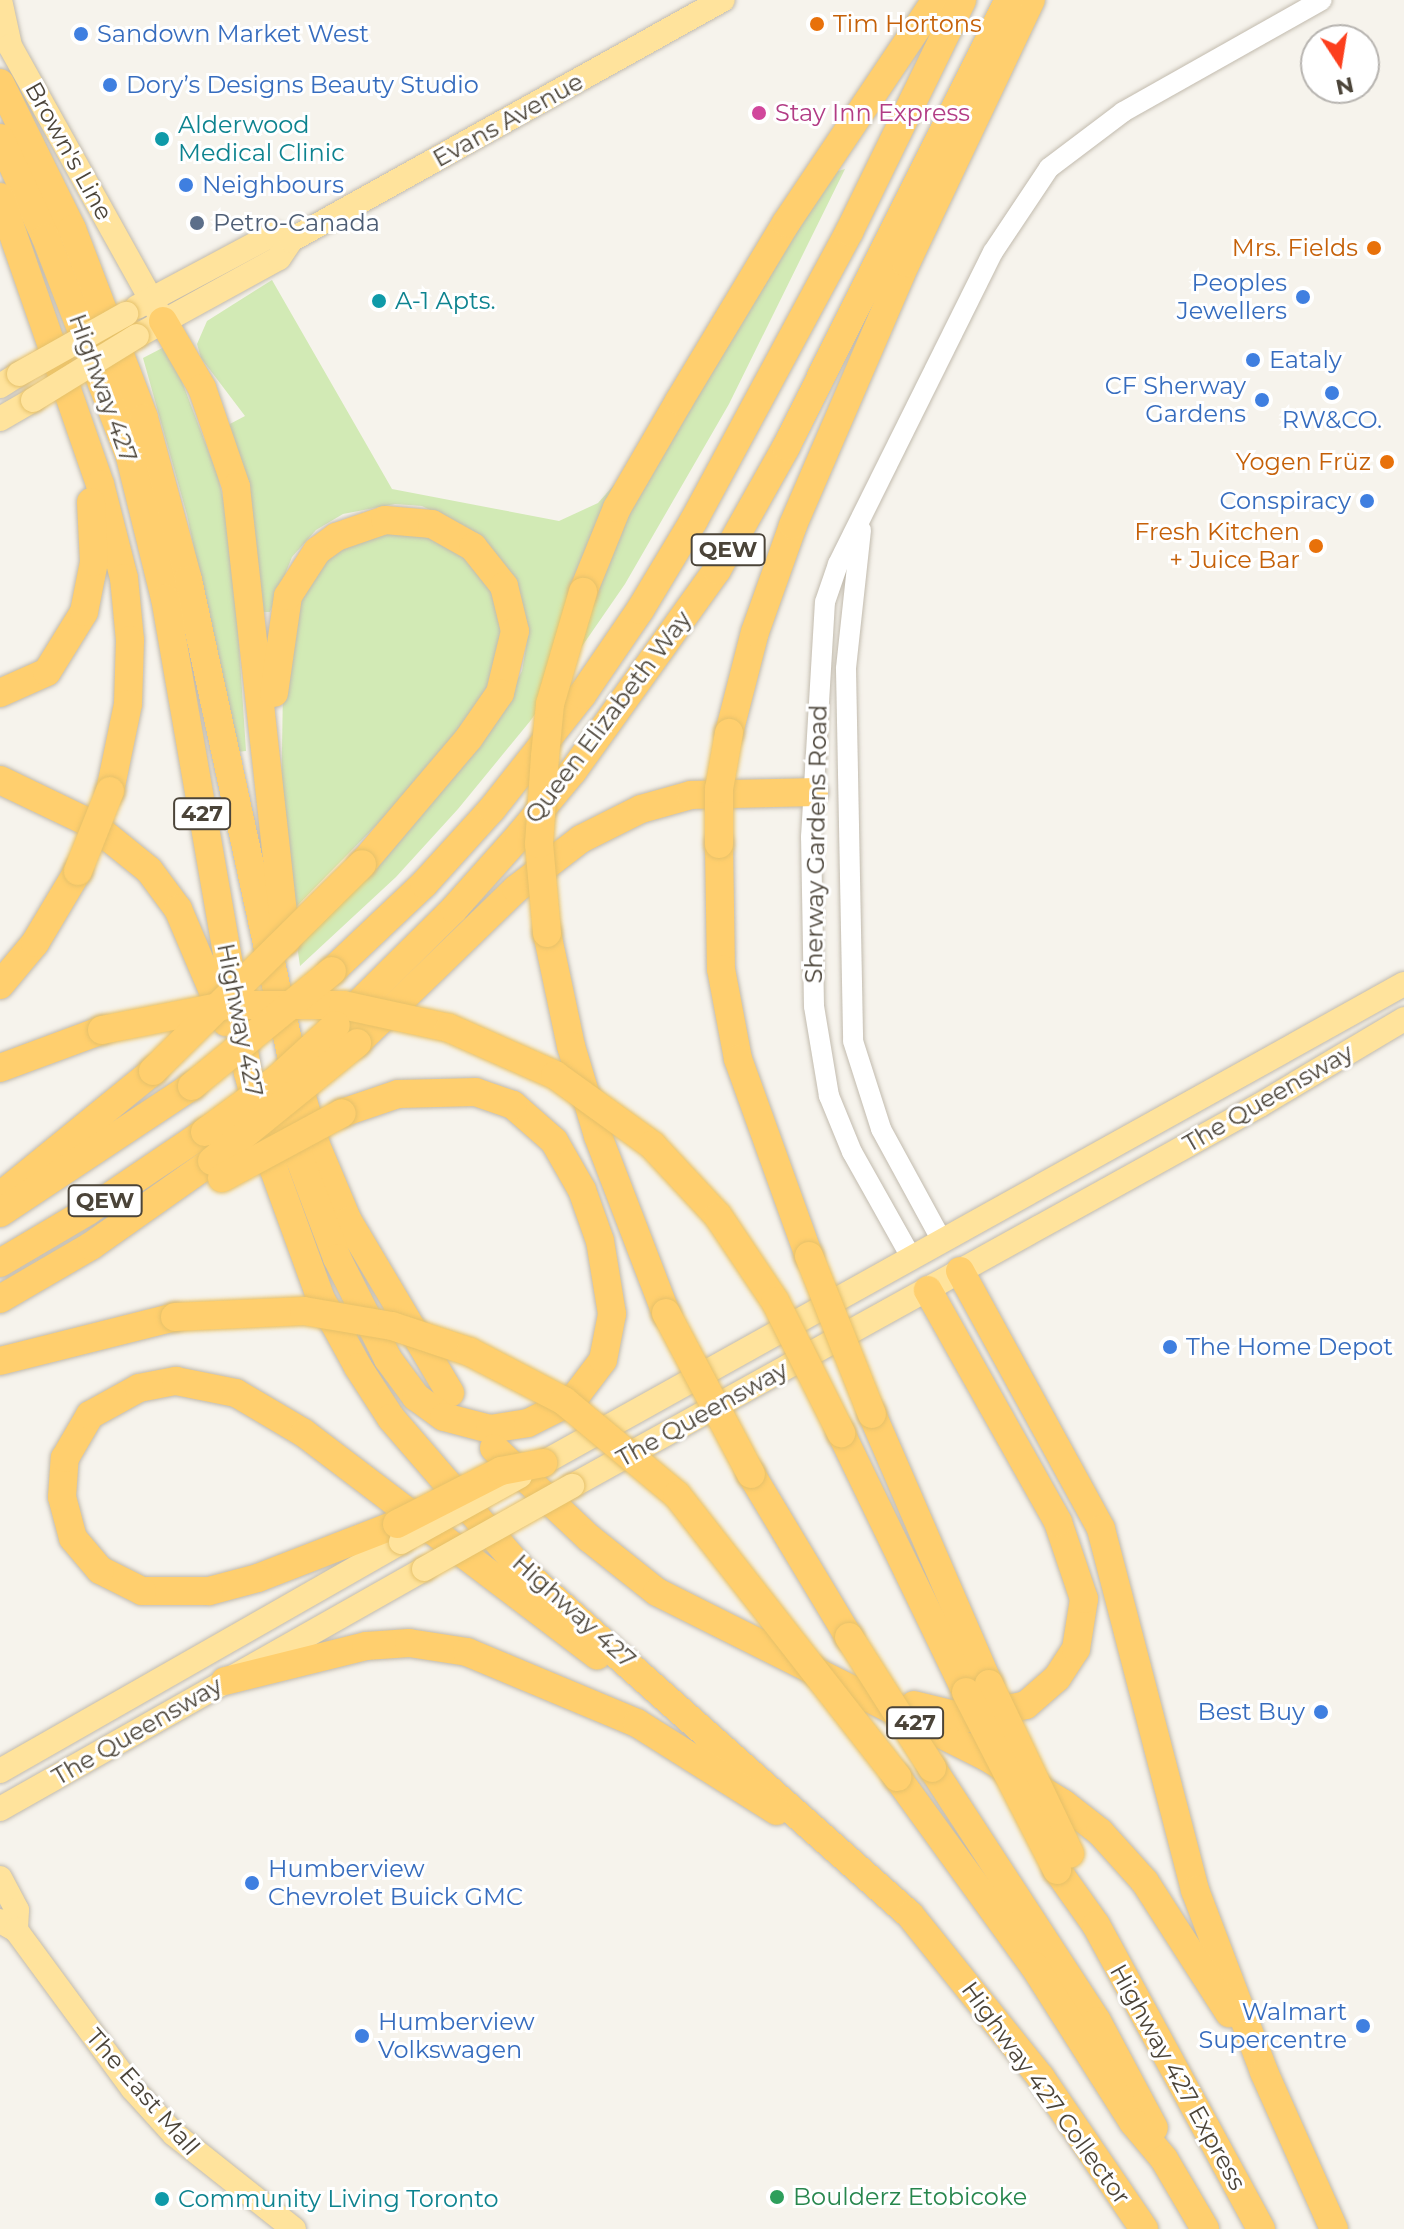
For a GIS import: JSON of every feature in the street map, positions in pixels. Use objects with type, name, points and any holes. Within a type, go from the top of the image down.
[{"type":"highway","points":[[936,0],[786,223],[617,508],[583,592],[550,704],[539,844],[547,933],[571,1046],[598,1136],[666,1313],[751,1474],[849,1637],[1097,2021],[1149,2112],[1164,2159]]},
{"type":"highway","name":"Queen Elizabeth Way","points":[[0,1213],[192,1086],[332,971],[424,884],[492,809],[582,695],[640,610],[694,520],[849,232],[962,0]]},
{"type":"highway","name":"Queen Elizabeth Way","points":[[0,1263],[88,1211],[347,1034],[573,771],[717,570],[786,447],[1009,0]]},
{"type":"highway","points":[[978,1688],[809,1256],[738,1059],[721,969],[719,789],[729,733],[755,632],[793,525],[906,263],[1031,0]]},
{"type":"highway","name":"Highway 427","points":[[0,83],[72,229],[130,376],[188,580],[295,1073],[325,1169],[367,1251],[450,1393]]},
{"type":"highway","name":"Highway 427","points":[[0,138],[109,394],[144,511],[175,653],[248,1073],[274,1170],[321,1299],[391,1418],[524,1572],[740,1759]]},
{"type":"highway","points":[[0,197],[79,422],[118,549],[128,611],[128,704],[110,791],[78,871],[51,920],[0,985]]},
{"type":"highway","points":[[157,310],[202,388],[236,487],[256,640],[270,826],[291,966],[317,1095],[367,1251]]},
{"type":"highway","points":[[0,693],[47,672],[84,612],[95,537],[79,422]]},
{"type":"highway","points":[[0,1196],[153,1071],[362,864],[487,714],[514,651],[512,610],[492,566],[462,538],[432,524],[385,520],[356,528],[317,551],[295,583],[280,624],[275,664],[270,826]]},
{"type":"highway","points":[[217,1170],[342,1113],[398,1094],[476,1092],[513,1105],[554,1141],[582,1190],[600,1241],[612,1314],[603,1360],[572,1401],[540,1418],[503,1429],[463,1424],[416,1397],[377,1339],[322,1221],[288,1124],[251,942],[223,748]]},
{"type":"highway","points":[[0,1299],[91,1246],[128,1235],[217,1170],[347,1034],[516,889],[581,839],[641,809],[691,795],[816,778]]},
{"type":"highway","points":[[0,780],[92,824],[149,870],[178,909],[248,1073]]},
{"type":"highway","points":[[0,1068],[102,1030],[228,1005],[343,1005],[449,1028],[555,1075],[652,1145],[718,1216],[775,1301],[841,1433],[978,1688]]},
{"type":"highway","points":[[960,1271],[1101,1529],[1195,1890],[1264,2072]]},
{"type":"highway","points":[[761,1648],[944,1716],[967,1718],[1026,1705],[1057,1678],[1076,1649],[1084,1599],[1072,1552],[928,1290]]},
{"type":"highway","points":[[0,1361],[175,1317],[304,1311],[392,1326],[470,1352],[564,1401],[677,1495],[897,1777],[1034,1966],[1133,2122],[1164,2159],[1205,2229]]},
{"type":"highway","points":[[543,1463],[501,1471],[399,1533],[222,1588],[185,1595],[142,1591],[100,1570],[73,1538],[62,1497],[65,1458],[90,1415],[129,1392],[176,1381],[236,1393],[304,1433],[740,1759]]},
{"type":"highway","name":"427","points":[[494,1448],[621,1566],[657,1592],[761,1648],[985,1756],[1100,1832],[1145,1882],[1264,2072],[1331,2223]]},
{"type":"highway","points":[[225,1681],[387,1643],[467,1652],[637,1723],[855,1862]]},
{"type":"highway","name":"Highway 427 Express","points":[[978,1688],[1096,1925],[1261,2229]]},
{"type":"highway","name":"Highway 427 Collector","points":[[740,1759],[855,1862],[959,1972],[1041,2078],[1144,2229]]},
{"type":"main road","name":"Brown's Line","points":[[0,0],[10,46],[157,310]]},
{"type":"main road","name":"Evans Avenue","points":[[10,380],[126,314],[157,310],[279,258],[291,240],[723,0]]},
{"type":"main road","name":"Evans Avenue","points":[[0,419],[137,336],[157,310]]},
{"type":"main road","name":"The Queensway","points":[[543,1463],[1404,984]]},
{"type":"main road","name":"The Queensway","points":[[0,1809],[572,1486],[928,1290],[1404,1019]]},
{"type":"main road","name":"Sherway Gardens Road","points":[[941,1239],[960,1271]]},
{"type":"main road","name":"Sherway Gardens Road","points":[[911,1257],[928,1290]]},
{"type":"main road","name":"The Queensway","points":[[0,1771],[399,1533]]},
{"type":"main road","name":"The East Mall","points":[[0,1878],[17,1910],[8,1926],[133,2089],[174,2134],[294,2229]]},
{"type":"street","name":"Sherway Gardens Road","points":[[911,1257],[852,1152],[829,1096],[814,1006],[810,916],[825,602],[838,564],[861,526],[993,252],[1049,168],[1123,112],[1322,0]]},
{"type":"street","name":"Sherway Gardens Road","points":[[861,526],[846,669],[853,1041],[881,1129],[941,1239]]},
{"type":"street","points":[[816,778],[848,765]]},
{"type":"street","points":[[816,778],[848,792]]},
{"type":"green space","points":[[845,169],[729,404],[625,584],[531,720],[458,809],[396,877],[300,966],[296,938],[499,715],[522,671],[527,641],[524,611],[514,579],[477,533],[422,506],[395,504],[343,514],[316,530],[292,557],[270,612],[260,612],[228,425],[245,416],[201,358],[197,344],[207,321],[272,280],[392,489],[559,521],[598,503],[691,398],[835,172]]},
{"type":"green space","points":[[168,345],[218,476],[232,539],[246,751],[237,752],[187,515],[143,358]]},
{"type":"green space","points":[[379,531],[446,540],[491,581],[505,624],[495,683],[406,795],[291,912],[281,809],[283,689],[294,607],[324,559]]},
{"type":"place","name":"Tim Hortons","points":[[817,24]]},
{"type":"place","name":"Sandown Market West","points":[[81,34]]},
{"type":"place","name":"Dory’s Designs Beauty Studio","points":[[110,85]]},
{"type":"place","name":"Stay Inn Express","points":[[759,113]]},
{"type":"place","name":"Alderwood Medical Clinic","points":[[162,139]]},
{"type":"place","name":"Neighbours","points":[[186,185]]},
{"type":"place","name":"Petro-Canada","points":[[197,223]]},
{"type":"place","name":"Mrs. Fields","points":[[1374,248]]},
{"type":"place","name":"Peoples Jewellers","points":[[1303,297]]},
{"type":"place","name":"A-1 Apts.","points":[[379,301]]},
{"type":"place","name":"Eataly","points":[[1253,360]]},
{"type":"place","name":"RW&CO.","points":[[1332,393]]},
{"type":"place","name":"CF Sherway Gardens","points":[[1262,400]]},
{"type":"place","name":"Yogen Früz","points":[[1387,462]]},
{"type":"place","name":"Conspiracy","points":[[1367,501]]},
{"type":"place","name":"Fresh Kitchen + Juice Bar","points":[[1316,546]]},
{"type":"place","name":"The Home Depot","points":[[1170,1347]]},
{"type":"place","name":"Best Buy","points":[[1321,1712]]},
{"type":"place","name":"Humberview Chevrolet Buick GMC","points":[[252,1883]]},
{"type":"place","name":"Walmart Supercentre","points":[[1363,2026]]},
{"type":"place","name":"Humberview Volkswagen","points":[[362,2036]]},
{"type":"place","name":"Boulderz Etobicoke","points":[[777,2197]]},
{"type":"place","name":"Community Living Toronto","points":[[162,2199]]}]
